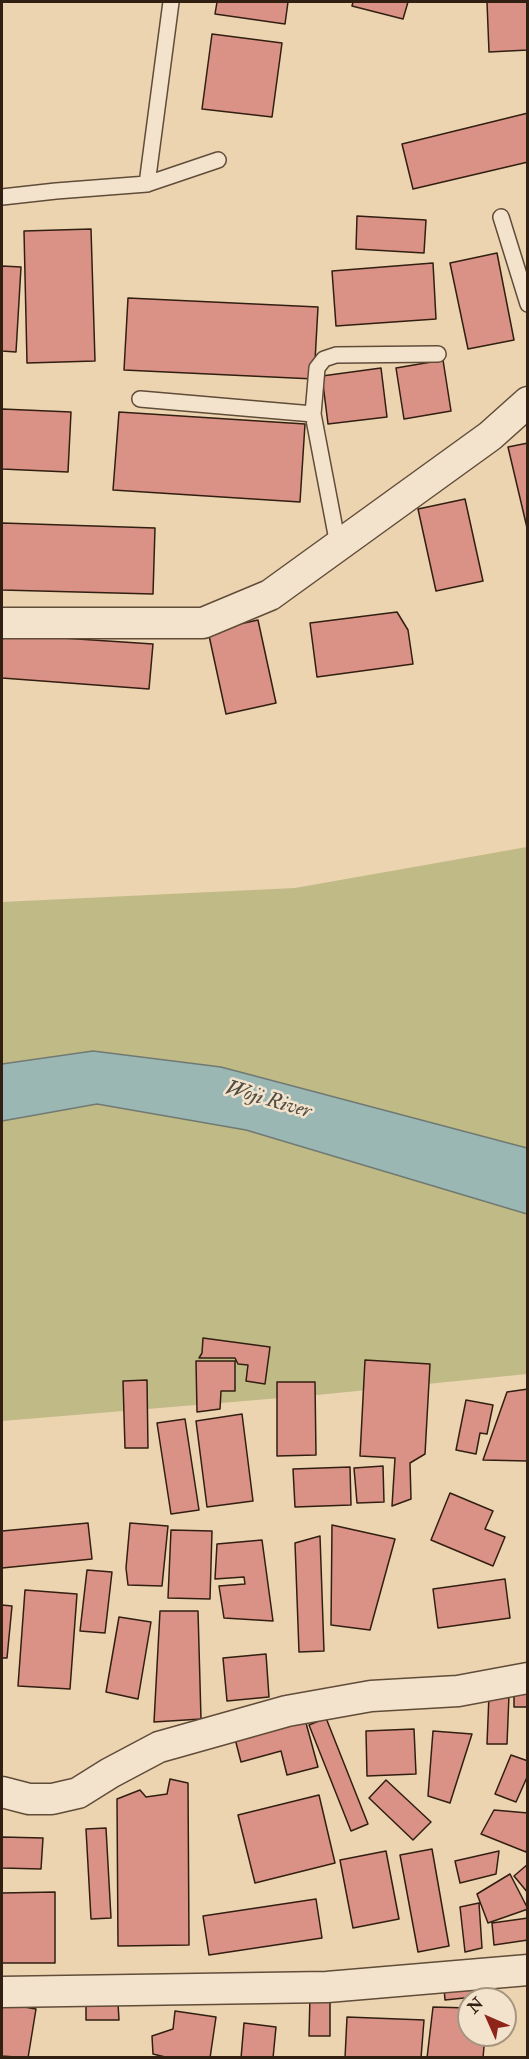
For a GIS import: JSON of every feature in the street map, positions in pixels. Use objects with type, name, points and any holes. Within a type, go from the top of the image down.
[{"type":"street","points":[[2,623],[203,623],[270,595],[490,436],[528,402]]},
{"type":"street","points":[[2,1792],[29,1799],[52,1799],[78,1793],[159,1747],[287,1711],[371,1696],[458,1691],[528,1678]]},
{"type":"street","points":[[2,1992],[327,1987],[528,1970]]},
{"type":"lane","points":[[147,184],[171,2]]},
{"type":"lane","points":[[2,197],[147,184],[218,160]]},
{"type":"lane","points":[[501,217],[528,304]]},
{"type":"lane","points":[[338,545],[313,414],[317,368],[324,359],[336,355],[438,354]]},
{"type":"lane","points":[[140,399],[313,414]]},
{"type":"shaded area","points":[[527,847],[527,1148],[221,1067],[93,1051],[2,1064],[2,902],[295,888]]},
{"type":"shaded area","points":[[97,1104],[246,1130],[527,1214],[527,1374],[317,1395],[2,1421],[2,1121]]},
{"type":"water","name":"Woji River","points":[[93,1051],[221,1067],[527,1148],[527,1214],[246,1130],[97,1104],[2,1121],[2,1064]]},
{"type":"building","points":[[217,2],[288,2],[285,24],[215,14]]},
{"type":"building","points":[[353,2],[408,2],[403,19],[352,6]]},
{"type":"building","points":[[487,2],[528,2],[528,50],[489,52]]},
{"type":"building","points":[[212,34],[282,43],[272,117],[202,109]]},
{"type":"building","points":[[528,113],[528,162],[413,189],[402,144]]},
{"type":"building","points":[[357,216],[426,220],[424,253],[356,249]]},
{"type":"building","points":[[91,229],[95,361],[27,363],[24,231]]},
{"type":"building","points":[[497,253],[514,340],[468,349],[450,263]]},
{"type":"building","points":[[433,263],[436,319],[336,326],[332,271]]},
{"type":"building","points":[[2,266],[21,267],[16,352],[2,351]]},
{"type":"building","points":[[128,298],[318,307],[314,379],[124,370]]},
{"type":"building","points":[[443,360],[451,411],[404,419],[396,368]]},
{"type":"building","points":[[381,368],[387,417],[328,424],[322,376]]},
{"type":"building","points":[[2,409],[71,412],[68,472],[2,469]]},
{"type":"building","points":[[119,412],[305,424],[300,502],[113,490]]},
{"type":"building","points":[[528,443],[528,532],[508,447]]},
{"type":"building","points":[[465,499],[483,581],[436,591],[418,509]]},
{"type":"building","points":[[2,523],[155,528],[153,594],[2,590]]},
{"type":"building","points":[[397,612],[408,630],[413,664],[317,677],[310,623]]},
{"type":"building","points":[[258,620],[276,703],[226,714],[208,631]]},
{"type":"building","points":[[2,634],[153,644],[149,689],[2,678]]},
{"type":"building","points":[[203,1338],[270,1347],[265,1384],[246,1381],[248,1365],[238,1364],[235,1358],[199,1358],[202,1353]]},
{"type":"building","points":[[365,1360],[430,1364],[425,1454],[410,1463],[411,1499],[392,1506],[395,1458],[360,1456]]},
{"type":"building","points":[[196,1361],[235,1361],[235,1391],[221,1391],[220,1409],[197,1412]]},
{"type":"building","points":[[147,1380],[148,1448],[125,1448],[123,1381]]},
{"type":"building","points":[[277,1382],[315,1382],[316,1455],[277,1456]]},
{"type":"building","points":[[528,1389],[528,1461],[483,1460],[507,1392]]},
{"type":"building","points":[[466,1400],[493,1405],[487,1434],[480,1433],[476,1454],[456,1450]]},
{"type":"building","points":[[242,1414],[253,1501],[207,1507],[196,1421]]},
{"type":"building","points":[[185,1419],[199,1510],[171,1514],[157,1423]]},
{"type":"building","points":[[383,1466],[384,1502],[357,1503],[354,1468]]},
{"type":"building","points":[[350,1467],[351,1505],[295,1507],[293,1469]]},
{"type":"building","points":[[450,1493],[493,1511],[485,1529],[505,1537],[493,1566],[431,1540]]},
{"type":"building","points":[[88,1523],[92,1559],[2,1568],[2,1531]]},
{"type":"building","points":[[130,1523],[168,1526],[162,1586],[128,1585],[126,1568]]},
{"type":"building","points":[[332,1525],[395,1539],[370,1630],[331,1625]]},
{"type":"building","points":[[171,1530],[212,1531],[210,1599],[168,1598]]},
{"type":"building","points":[[320,1536],[324,1651],[299,1652],[295,1543]]},
{"type":"building","points":[[262,1540],[273,1621],[224,1618],[219,1586],[245,1584],[244,1577],[215,1579],[217,1544]]},
{"type":"building","points":[[87,1570],[112,1572],[105,1633],[80,1631]]},
{"type":"building","points":[[505,1579],[510,1618],[438,1628],[433,1589]]},
{"type":"building","points":[[25,1590],[77,1594],[70,1689],[18,1686]]},
{"type":"building","points":[[2,1605],[12,1606],[7,1658],[2,1658]]},
{"type":"building","points":[[160,1611],[198,1611],[201,1719],[154,1722]]},
{"type":"building","points":[[119,1617],[151,1622],[138,1699],[106,1692]]},
{"type":"building","points":[[266,1654],[269,1697],[227,1701],[223,1658]]},
{"type":"building","points":[[514,1687],[528,1687],[528,1707],[514,1707]]},
{"type":"building","points":[[489,1695],[509,1695],[507,1744],[487,1744]]},
{"type":"building","points":[[303,1712],[318,1767],[287,1775],[281,1751],[241,1762],[233,1731]]},
{"type":"building","points":[[326,1718],[368,1824],[351,1831],[309,1725]]},
{"type":"building","points":[[414,1729],[416,1774],[367,1776],[366,1731]]},
{"type":"building","points":[[433,1731],[472,1734],[450,1803],[428,1796]]},
{"type":"building","points":[[511,1755],[528,1761],[528,1775],[516,1802],[495,1794]]},
{"type":"building","points":[[170,1779],[188,1783],[189,1945],[118,1946],[117,1799],[140,1790],[146,1797],[167,1794]]},
{"type":"building","points":[[386,1780],[431,1822],[413,1840],[369,1798]]},
{"type":"building","points":[[319,1795],[335,1863],[255,1883],[238,1815]]},
{"type":"building","points":[[494,1810],[528,1813],[526,1852],[481,1834]]},
{"type":"building","points":[[106,1828],[111,1918],[91,1919],[86,1829]]},
{"type":"building","points":[[2,1837],[43,1838],[41,1869],[2,1868]]},
{"type":"building","points":[[432,1849],[449,1946],[418,1952],[400,1855]]},
{"type":"building","points":[[386,1851],[399,1919],[353,1928],[340,1860]]},
{"type":"building","points":[[499,1851],[496,1874],[460,1883],[455,1861]]},
{"type":"building","points":[[528,1864],[528,1893],[514,1876]]},
{"type":"building","points":[[510,1874],[528,1909],[488,1923],[477,1894]]},
{"type":"building","points":[[55,1892],[55,1963],[2,1963],[2,1893]]},
{"type":"building","points":[[316,1899],[322,1938],[209,1955],[203,1916]]},
{"type":"building","points":[[479,1903],[482,1948],[465,1952],[460,1907]]},
{"type":"building","points":[[528,1918],[528,1940],[494,1945],[492,1923]]},
{"type":"building","points":[[491,1983],[492,1987],[457,1987],[457,1999],[445,2000],[444,1988]]},
{"type":"building","points":[[310,1996],[330,1996],[330,2036],[309,2036]]},
{"type":"building","points":[[2,2003],[36,2009],[28,2058],[2,2056]]},
{"type":"building","points":[[118,2003],[119,2020],[86,2020],[86,2004]]},
{"type":"building","points":[[433,2007],[457,2008],[457,2047],[484,2047],[483,2058],[427,2058]]},
{"type":"building","points":[[175,2011],[216,2017],[210,2058],[169,2058],[153,2054],[152,2036],[173,2029]]},
{"type":"building","points":[[347,2017],[424,2020],[421,2058],[345,2058]]},
{"type":"building","points":[[244,2023],[276,2027],[273,2058],[241,2058]]}]
